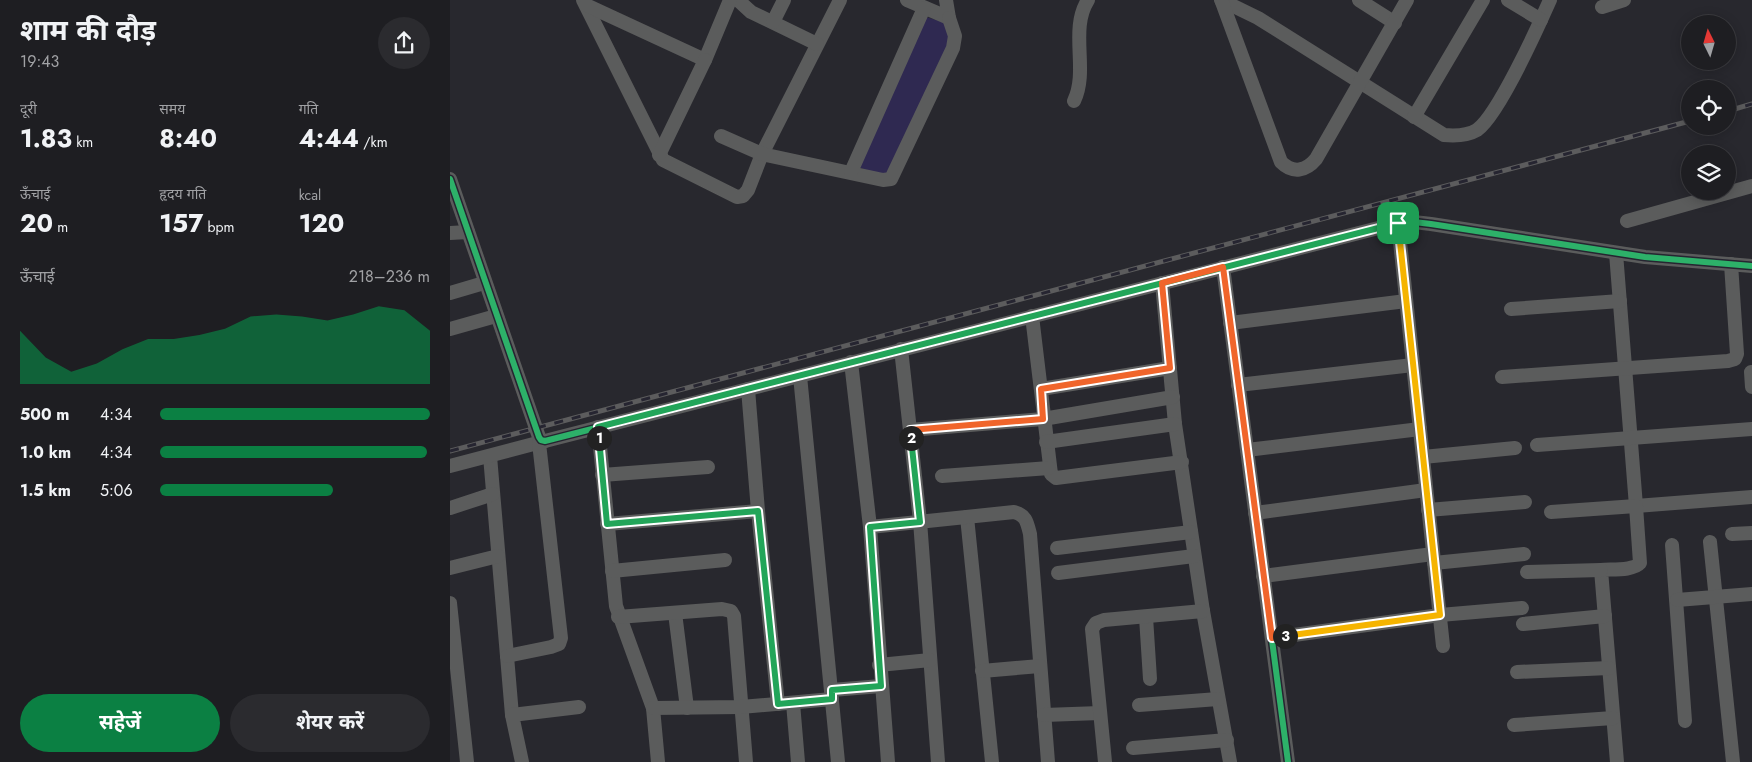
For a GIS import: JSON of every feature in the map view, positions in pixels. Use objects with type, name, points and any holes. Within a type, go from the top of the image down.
[{"type":"street","points":[[659,155],[705,60],[730,0]]},
{"type":"street","points":[[738,0],[751,12],[817,44]]},
{"type":"street","points":[[772,22],[784,0]]},
{"type":"street","points":[[584,2],[659,155],[669,164],[737,197],[743,196],[748,190],[762,154],[840,0]]},
{"type":"street","points":[[907,0],[949,18]]},
{"type":"street","points":[[721,136],[762,154],[887,181],[894,175],[953,48],[955,36],[946,0]]},
{"type":"street","points":[[1074,102],[1079,91],[1081,75],[1081,16],[1088,0]]},
{"type":"street","points":[[1359,0],[1395,23]]},
{"type":"street","points":[[1222,1],[1281,162],[1287,168],[1295,170],[1305,169],[1316,159],[1407,0]]},
{"type":"street","points":[[1414,117],[1483,0]]},
{"type":"street","points":[[1508,0],[1541,20]]},
{"type":"street","points":[[1222,1],[1258,18],[1444,135],[1468,134],[1478,129],[1501,97],[1550,0]]},
{"type":"street","points":[[1602,7],[1624,0]]},
{"type":"street","points":[[584,2],[705,60]]},
{"type":"street","points":[[851,172],[924,8]]},
{"type":"street","points":[[450,179],[484,283],[542,442],[561,638],[559,644],[551,647],[507,656]]},
{"type":"street","points":[[1627,221],[1752,186]]},
{"type":"street","points":[[1398,223],[1443,646]]},
{"type":"street","points":[[450,466],[1398,223],[1431,224],[1616,254],[1752,266]]},
{"type":"street","points":[[450,233],[468,232]]},
{"type":"street","points":[[1527,572],[1601,570],[1632,567],[1640,563],[1616,254]]},
{"type":"street","points":[[1502,377],[1728,361],[1735,358],[1737,354],[1731,264]]},
{"type":"street","points":[[1223,267],[1288,762]]},
{"type":"street","points":[[450,294],[484,283]]},
{"type":"street","points":[[1162,283],[1176,424],[1194,556],[1230,762]]},
{"type":"street","points":[[1230,323],[1406,301]]},
{"type":"street","points":[[1511,309],[1620,301]]},
{"type":"street","points":[[450,329],[496,316]]},
{"type":"street","points":[[1032,316],[1051,474],[1056,478],[1182,462]]},
{"type":"street","points":[[901,349],[920,522],[938,762]]},
{"type":"street","points":[[852,362],[870,527],[879,665],[888,762]]},
{"type":"street","points":[[1238,385],[1413,366]]},
{"type":"street","points":[[1041,389],[1170,368]]},
{"type":"street","points":[[1751,372],[1752,387]]},
{"type":"street","points":[[800,376],[838,762]]},
{"type":"street","points":[[748,389],[758,511],[778,704]]},
{"type":"street","points":[[910,430],[1043,419],[1173,397]]},
{"type":"street","points":[[1046,442],[1176,424]]},
{"type":"street","points":[[598,427],[618,617],[653,708],[658,762]]},
{"type":"street","points":[[1537,445],[1752,428]]},
{"type":"street","points":[[1247,450],[1420,429]]},
{"type":"street","points":[[1423,457],[1515,448]]},
{"type":"street","points":[[490,456],[512,715],[522,762]]},
{"type":"street","points":[[602,475],[708,467]]},
{"type":"street","points":[[942,476],[1049,468]]},
{"type":"street","points":[[1255,513],[1426,490]]},
{"type":"street","points":[[450,508],[493,494]]},
{"type":"street","points":[[1551,512],[1752,497]]},
{"type":"street","points":[[1428,510],[1526,502]]},
{"type":"street","points":[[607,524],[758,511]]},
{"type":"street","points":[[870,527],[1014,512],[1022,514],[1027,520],[1030,534],[1048,762]]},
{"type":"street","points":[[967,517],[992,762]]},
{"type":"street","points":[[1057,548],[1191,532]]},
{"type":"street","points":[[1732,534],[1752,533]]},
{"type":"street","points":[[1710,542],[1733,762]]},
{"type":"street","points":[[1672,545],[1686,721]]},
{"type":"street","points":[[1263,576],[1434,559],[1524,554]]},
{"type":"street","points":[[450,568],[498,556]]},
{"type":"street","points":[[1058,573],[1194,556]]},
{"type":"street","points":[[612,572],[726,560]]},
{"type":"street","points":[[1601,570],[1617,762]]},
{"type":"street","points":[[1677,600],[1752,594]]},
{"type":"street","points":[[450,603],[467,762]]},
{"type":"street","points":[[1272,638],[1440,615],[1522,608]]},
{"type":"street","points":[[618,617],[722,609],[732,611],[734,616],[746,762]]},
{"type":"street","points":[[1105,762],[1092,629],[1096,623],[1104,620],[1203,611]]},
{"type":"street","points":[[675,612],[687,708]]},
{"type":"street","points":[[1523,624],[1605,616]]},
{"type":"street","points":[[1146,617],[1150,679]]},
{"type":"street","points":[[879,665],[930,660]]},
{"type":"street","points":[[982,672],[1040,666]]},
{"type":"street","points":[[1517,672],[1609,668]]},
{"type":"street","points":[[653,708],[742,707],[793,703],[881,686]]},
{"type":"street","points":[[1139,706],[1218,698]]},
{"type":"street","points":[[793,703],[798,762]]},
{"type":"street","points":[[512,715],[579,707]]},
{"type":"street","points":[[1044,715],[1100,713]]},
{"type":"street","points":[[1514,725],[1613,718]]},
{"type":"street","points":[[1133,748],[1226,740]]},
{"type":"shaded area","points":[[926,17],[943,22],[952,36],[888,177],[857,167]]},
{"type":"railway","points":[[1736,109],[1752,104]]},
{"type":"railway","points":[[450,451],[1681,123]]},
{"type":"cycle path","points":[[450,179],[539,437],[545,441],[1398,223],[1431,224],[1645,257],[1752,266]]},
{"type":"cycle path","points":[[1223,267],[1288,762]]},
{"type":"route","points":[[1398,223],[1384,226],[901,349],[598,427],[607,524],[758,511],[778,704],[832,699],[832,690],[881,686],[870,527],[920,522],[910,430],[1043,419],[1041,389],[1170,368],[1162,283],[1223,267],[1263,576],[1272,638],[1440,615],[1398,223]]}]
